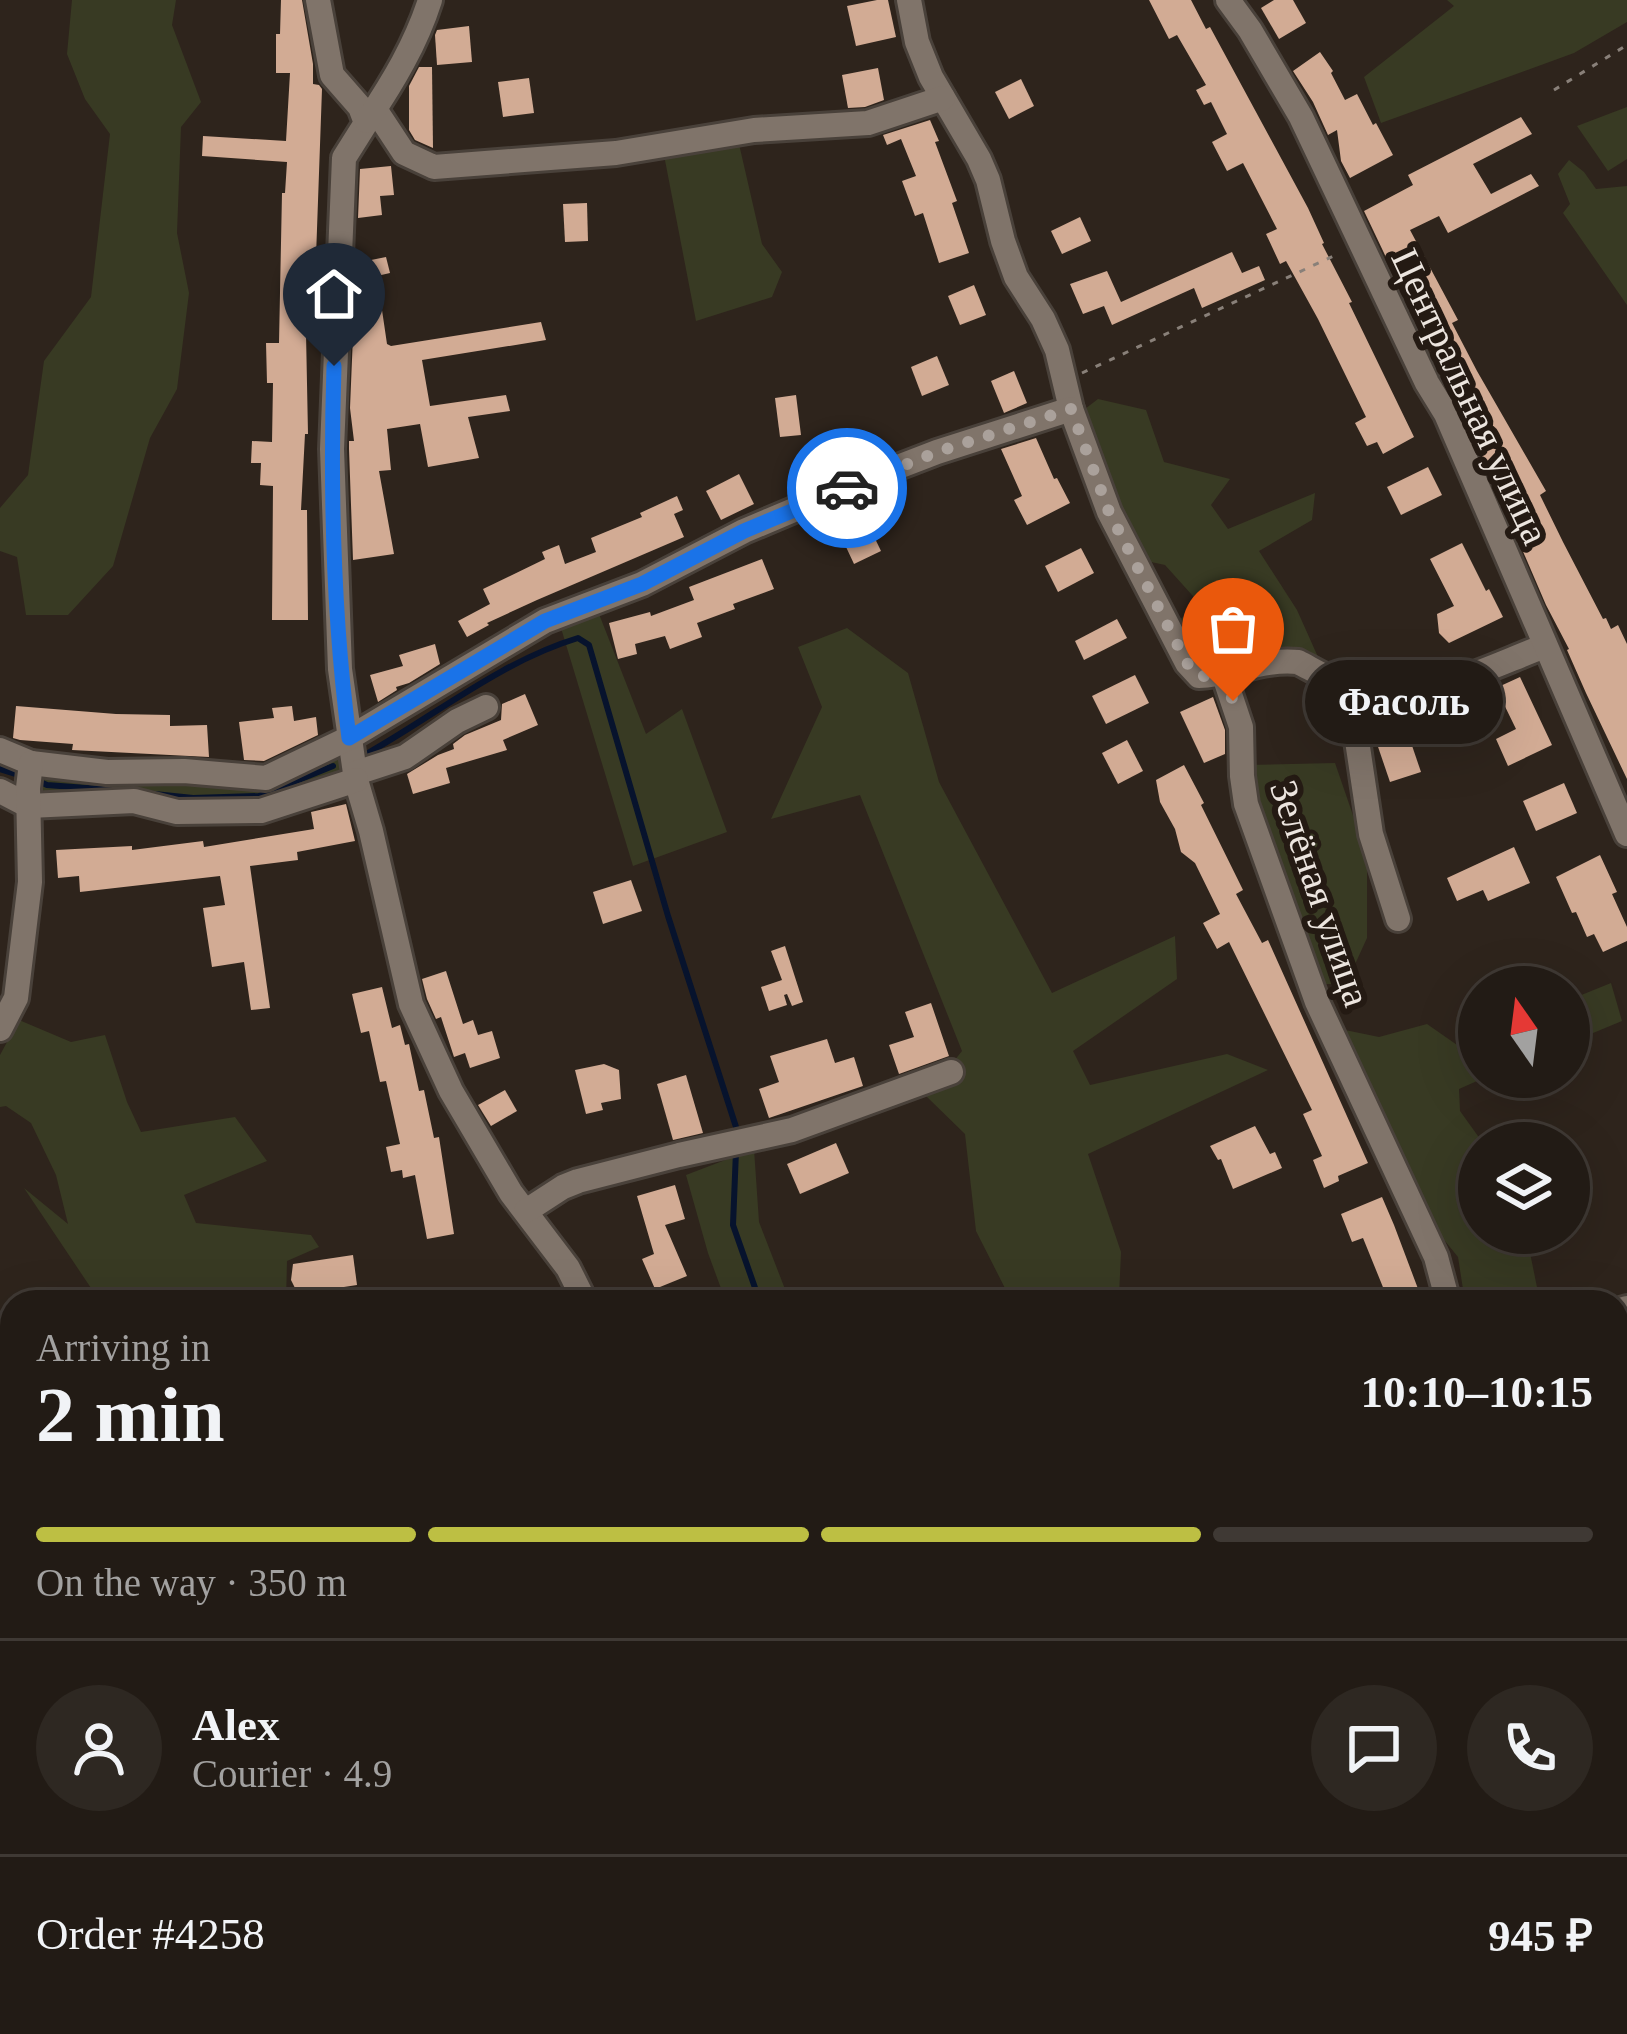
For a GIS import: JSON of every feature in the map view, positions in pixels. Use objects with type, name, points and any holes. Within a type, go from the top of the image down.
[{"type":"street","points":[[318,0],[332,76],[404,153],[434,167],[616,153],[754,130],[868,122],[943,98]]},
{"type":"street","points":[[430,0],[399,72],[344,158],[332,449],[340,669],[356,776],[411,1004],[451,1091],[511,1193],[568,1268],[579,1290]]},
{"type":"street","points":[[909,0],[931,77],[979,159],[1016,278],[1057,350],[1071,409],[1109,512],[1187,663],[1199,676],[1298,662],[1365,693],[1394,696],[1423,691],[1545,646]]},
{"type":"street","name":"Центральная улица","points":[[1228,0],[1301,117],[1446,414],[1627,834]]},
{"type":"street","points":[[0,791],[106,772],[184,771],[266,778],[349,738],[545,621],[642,584],[744,531],[867,479],[1071,409]]},
{"type":"street","name":"Зелёная улица","points":[[1224,676],[1241,727],[1246,804],[1317,1002],[1436,1257],[1445,1290]]},
{"type":"street","points":[[1349,687],[1371,834],[1398,919]]},
{"type":"street","points":[[0,750],[29,783],[177,812],[261,811],[405,757],[486,707]]},
{"type":"street","points":[[0,1029],[16,998],[29,882],[29,783]]},
{"type":"street","points":[[526,1211],[578,1181],[791,1130],[951,1072]]},
{"type":"path","points":[[1554,90],[1627,45]]},
{"type":"path","points":[[1065,382],[1360,244]]},
{"type":"green space","points":[[72,0],[176,0],[172,25],[201,102],[181,127],[177,233],[189,293],[177,389],[150,438],[113,566],[68,615],[26,615],[17,557],[0,551],[0,508],[28,475],[44,361],[91,297],[110,134],[85,99],[67,54]]},
{"type":"green space","points":[[1447,0],[1627,0],[1627,22],[1574,53],[1381,123],[1364,77],[1454,6]]},
{"type":"green space","points":[[1627,107],[1627,159],[1608,171],[1577,126]]},
{"type":"green space","points":[[739,144],[762,244],[782,272],[772,297],[696,321],[664,155]]},
{"type":"green space","points":[[1569,160],[1596,189],[1627,186],[1627,305],[1563,213],[1570,204],[1558,174]]},
{"type":"green space","points":[[1098,399],[1146,410],[1164,462],[1230,479],[1211,505],[1228,529],[1315,493],[1312,520],[1259,551],[1297,610],[1318,657],[1260,656],[1248,635],[1221,627],[1201,606],[1232,659],[1207,669],[1177,621],[1201,605],[1165,565],[1142,560],[1121,518],[1081,412]]},
{"type":"green space","points":[[599,614],[646,734],[682,709],[727,832],[633,866],[561,628]]},
{"type":"green space","points":[[847,628],[908,673],[939,782],[1052,993],[1175,936],[1177,979],[1073,1051],[1090,1085],[1227,1054],[1268,1070],[1088,1154],[1121,1252],[1119,1290],[1006,1290],[976,1231],[965,1134],[926,1096],[962,1051],[860,795],[771,819],[822,707],[798,647]]},
{"type":"green space","points":[[334,755],[342,758],[339,774],[266,801],[215,805],[34,789],[37,773],[109,783],[255,788]]},
{"type":"green space","points":[[1335,763],[1367,856],[1367,938],[1346,984],[1318,984],[1255,809],[1247,765]]},
{"type":"green space","points":[[1611,983],[1622,1021],[1590,1034],[1590,992]]},
{"type":"green space","points":[[19,1020],[71,1042],[105,1035],[141,1132],[235,1117],[267,1161],[184,1195],[196,1223],[311,1235],[319,1247],[287,1261],[286,1290],[92,1290],[24,1188],[68,1224],[56,1175],[31,1123],[6,1106],[0,1107],[0,1055]]},
{"type":"green space","points":[[1427,1024],[1458,1046],[1458,1098],[1468,1122],[1458,1122],[1458,1254],[1530,1254],[1538,1290],[1463,1290],[1458,1257],[1437,1231],[1348,1047],[1345,1030],[1379,1037]]},
{"type":"green space","points":[[754,1149],[759,1222],[785,1290],[722,1290],[686,1175]]},
{"type":"building","points":[[281,0],[302,0],[313,84],[322,89],[315,285],[311,333],[306,333],[308,434],[301,510],[307,510],[308,620],[272,620],[273,486],[260,485],[261,463],[251,463],[252,441],[272,442],[273,383],[267,383],[266,343],[279,343],[282,193],[287,162],[202,156],[203,136],[286,141],[290,73],[276,73]]},
{"type":"building","points":[[888,0],[896,37],[856,46],[847,6]]},
{"type":"building","points":[[1149,0],[1191,0],[1206,29],[1210,27],[1308,208],[1414,437],[1383,454],[1377,442],[1367,446],[1355,423],[1366,417],[1318,319],[1286,261],[1280,264],[1266,234],[1277,229],[1243,163],[1227,171],[1212,142],[1227,134],[1211,102],[1204,105],[1196,90],[1206,85],[1177,35],[1169,39]]},
{"type":"building","points":[[1274,0],[1293,0],[1306,23],[1279,39],[1261,8]]},
{"type":"building","points":[[469,26],[472,62],[437,65],[437,30]]},
{"type":"building","points":[[1320,52],[1345,100],[1357,94],[1393,155],[1350,178],[1341,161],[1337,130],[1328,135],[1293,71]]},
{"type":"building","points":[[419,67],[432,67],[433,148],[415,140],[409,130],[409,86]]},
{"type":"building","points":[[878,68],[884,100],[848,108],[842,75]]},
{"type":"building","points":[[529,78],[534,113],[503,117],[498,82]]},
{"type":"building","points":[[1021,79],[1034,106],[1009,119],[995,92]]},
{"type":"building","points":[[1521,117],[1532,134],[1473,164],[1491,194],[1531,174],[1539,186],[1448,233],[1439,216],[1410,230],[1458,320],[1452,323],[1477,371],[1546,491],[1540,495],[1603,619],[1611,629],[1618,625],[1627,644],[1627,779],[1479,449],[1469,410],[1449,378],[1445,381],[1364,211],[1413,185],[1408,175]]},
{"type":"building","points":[[930,120],[969,253],[939,263],[923,213],[915,216],[902,181],[916,176],[901,139],[887,145],[883,135]]},
{"type":"building","points":[[391,166],[394,195],[380,196],[382,215],[358,218],[360,169]]},
{"type":"building","points":[[587,203],[588,241],[565,242],[563,204]]},
{"type":"building","points":[[1080,217],[1091,241],[1062,254],[1051,231]]},
{"type":"building","points":[[1232,252],[1242,273],[1259,266],[1265,280],[1202,308],[1194,288],[1112,325],[1104,306],[1083,314],[1070,284],[1107,271],[1121,302]]},
{"type":"building","points":[[386,257],[390,273],[377,276],[387,344],[541,322],[546,340],[422,360],[430,406],[506,395],[510,411],[468,417],[479,458],[428,467],[420,424],[387,429],[391,470],[379,471],[394,554],[353,560],[349,441],[354,441],[350,408],[356,263]]},
{"type":"building","points":[[974,285],[986,315],[960,325],[948,296]]},
{"type":"building","points":[[937,356],[949,385],[922,396],[911,367]]},
{"type":"building","points":[[1014,371],[1027,403],[1004,413],[991,381]]},
{"type":"building","points":[[796,395],[801,435],[780,437],[775,398]]},
{"type":"building","points":[[1036,438],[1070,503],[1027,525],[1014,500],[1022,496],[1001,449]]},
{"type":"building","points":[[1428,467],[1442,495],[1401,515],[1387,487]]},
{"type":"building","points":[[739,474],[754,504],[721,520],[706,491]]},
{"type":"building","points":[[677,496],[683,510],[674,514],[684,537],[487,623],[467,637],[458,621],[490,604],[483,589],[545,559],[542,552],[559,545],[565,564],[596,552],[591,538]]},
{"type":"building","points":[[867,522],[881,551],[854,564],[840,534]]},
{"type":"building","points":[[1462,543],[1503,617],[1449,643],[1439,633],[1437,614],[1454,606],[1430,559]]},
{"type":"building","points":[[1081,548],[1094,573],[1058,592],[1045,566]]},
{"type":"building","points":[[762,559],[774,589],[697,623],[702,637],[670,649],[665,636],[635,644],[637,654],[618,659],[609,623],[650,612],[651,616],[694,600],[689,587]]},
{"type":"building","points":[[1117,619],[1127,638],[1084,660],[1075,641]]},
{"type":"building","points":[[435,644],[440,664],[378,702],[370,675],[403,666],[399,655]]},
{"type":"building","points":[[1135,675],[1149,703],[1106,724],[1092,696]]},
{"type":"building","points":[[1520,677],[1552,745],[1508,766],[1496,739],[1516,729],[1496,688]]},
{"type":"building","points":[[525,694],[538,725],[503,740],[507,750],[446,768],[450,783],[413,794],[407,774],[454,749],[453,744],[465,735],[501,720],[502,704]]},
{"type":"building","points":[[1213,697],[1225,730],[1225,754],[1204,763],[1180,712]]},
{"type":"building","points":[[16,706],[170,715],[170,726],[207,725],[209,757],[72,750],[73,744],[20,740],[13,738]]},
{"type":"building","points":[[292,706],[294,721],[316,717],[318,735],[264,761],[244,760],[239,722],[274,718],[272,708]]},
{"type":"building","points":[[1405,725],[1421,772],[1390,782],[1374,735]]},
{"type":"building","points":[[1127,740],[1143,771],[1118,784],[1102,753]]},
{"type":"building","points":[[1184,765],[1243,890],[1236,894],[1262,943],[1268,940],[1368,1163],[1324,1188],[1313,1160],[1322,1156],[1303,1114],[1312,1110],[1229,942],[1217,949],[1203,923],[1220,914],[1195,863],[1181,852],[1160,802],[1156,780]]},
{"type":"building","points":[[1564,783],[1577,813],[1536,831],[1523,801]]},
{"type":"building","points":[[346,804],[355,841],[297,852],[298,860],[250,866],[270,1008],[251,1010],[244,962],[212,967],[203,908],[225,905],[220,876],[80,892],[79,876],[58,878],[56,850],[132,846],[132,850],[203,841],[204,847],[314,829],[311,812]]},
{"type":"building","points":[[1514,847],[1530,883],[1488,901],[1483,890],[1457,901],[1447,878]]},
{"type":"building","points":[[1600,855],[1627,927],[1627,941],[1603,952],[1594,934],[1587,937],[1556,877]]},
{"type":"building","points":[[631,880],[642,911],[603,924],[593,892]]},
{"type":"building","points":[[785,946],[803,1002],[792,1006],[787,994],[787,1005],[769,1011],[761,987],[782,980],[771,951]]},
{"type":"building","points":[[446,971],[463,1024],[473,1020],[478,1035],[492,1031],[500,1058],[470,1068],[465,1053],[454,1057],[422,979]]},
{"type":"building","points":[[382,987],[392,1028],[400,1025],[405,1045],[409,1044],[434,1138],[439,1137],[454,1234],[427,1239],[415,1175],[403,1178],[402,1170],[391,1172],[386,1147],[400,1144],[386,1081],[380,1082],[369,1031],[361,1033],[352,994]]},
{"type":"building","points":[[931,1003],[949,1056],[899,1074],[889,1045],[914,1037],[905,1012]]},
{"type":"building","points":[[827,1039],[835,1063],[854,1057],[863,1086],[769,1118],[759,1089],[779,1082],[770,1056]]},
{"type":"building","points":[[604,1064],[619,1070],[621,1099],[601,1103],[603,1110],[586,1114],[575,1070]]},
{"type":"building","points":[[686,1075],[703,1133],[673,1140],[657,1084]]},
{"type":"building","points":[[505,1090],[517,1111],[491,1126],[478,1105]]},
{"type":"building","points":[[1255,1126],[1282,1168],[1233,1189],[1210,1146]]},
{"type":"building","points":[[836,1143],[849,1173],[800,1194],[787,1164]]},
{"type":"building","points":[[675,1185],[685,1219],[665,1225],[687,1276],[655,1289],[642,1259],[654,1254],[637,1196]]},
{"type":"building","points":[[1382,1197],[1418,1290],[1384,1290],[1363,1238],[1352,1242],[1341,1214]]},
{"type":"building","points":[[353,1255],[357,1285],[296,1290],[291,1280],[293,1264]]},
{"type":"waterway","points":[[368,753],[523,660],[578,638],[589,645],[737,1130]]},
{"type":"waterway","points":[[145,793],[193,798],[259,796],[333,766]]},
{"type":"waterway","points":[[0,769],[25,777]]},
{"type":"waterway","points":[[38,781],[126,791]]},
{"type":"waterway","points":[[736,1151],[733,1225],[756,1290]]},
{"type":"way so far","points":[[847,488],[937,452],[1071,409],[1109,512],[1187,663],[1199,676],[1224,676],[1233,701]]},
{"type":"place","name":"Фасоль","points":[[1233,701]]},
{"type":"route","points":[[334,366],[334,565],[349,738],[545,621],[642,584],[744,531],[847,488]]}]
